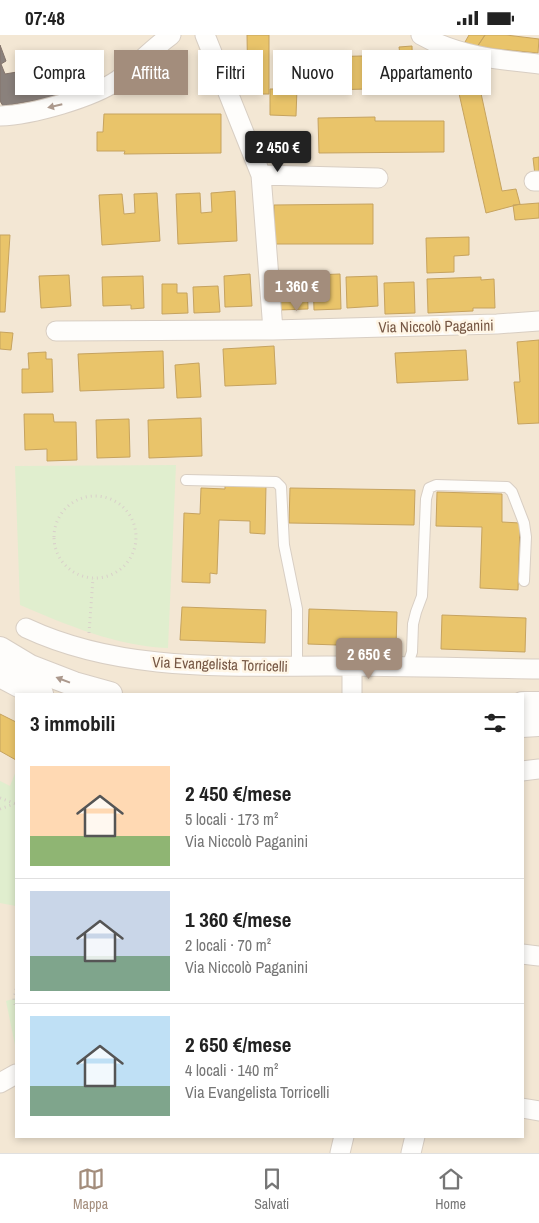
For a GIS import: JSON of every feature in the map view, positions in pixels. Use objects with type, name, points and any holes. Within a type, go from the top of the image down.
[{"type":"street","points":[[0,116],[12,116],[75,101],[116,81],[171,35]]},
{"type":"street","points":[[205,35],[261,175],[273,330]]},
{"type":"street","points":[[421,35],[434,43],[475,56],[539,64]]},
{"type":"street","points":[[261,175],[378,178]]},
{"type":"street","name":"Via Niccolò Paganini","points":[[56,331],[273,330],[497,324],[539,321]]},
{"type":"street","name":"Via Evangelista Torricelli","points":[[26,628],[51,640],[85,650],[143,661],[225,665],[539,669]]},
{"type":"street","points":[[0,649],[30,667],[74,684],[106,693]]},
{"type":"street","points":[[352,666],[352,693]]},
{"type":"street","points":[[0,675],[38,693]]},
{"type":"street","points":[[524,704],[539,704]]},
{"type":"street","points":[[524,725],[539,725]]},
{"type":"street","points":[[524,771],[539,769]]},
{"type":"street","points":[[524,954],[539,956]]},
{"type":"street","points":[[0,1083],[15,1075]]},
{"type":"street","points":[[524,1108],[539,1111]]},
{"type":"street","points":[[340,1153],[344,1138]]},
{"type":"street","points":[[411,1153],[415,1138]]},
{"type":"lane","points":[[186,480],[276,482],[281,487],[284,545],[297,609],[297,666]]},
{"type":"lane","points":[[407,667],[412,652],[413,624],[422,596],[426,499],[430,488],[436,485],[507,487],[512,492],[524,523],[526,537],[524,581]]},
{"type":"path","points":[[95,496],[112,500],[119,504],[131,517],[136,533],[134,550],[125,565],[110,575],[93,578],[78,574],[66,565],[58,551],[55,536],[58,521],[67,508],[80,499],[95,496]]},
{"type":"path","points":[[85,650],[89,632],[93,578]]},
{"type":"path","points":[[0,798],[15,804]]},
{"type":"path","points":[[0,809],[15,804]]},
{"type":"shaded area","points":[[0,35],[539,35],[539,1153],[0,1153]]},
{"type":"green space","points":[[176,465],[168,648],[111,639],[74,627],[20,605],[15,466]]},
{"type":"green space","points":[[15,774],[15,906],[0,903],[0,781],[10,786]]},
{"type":"green space","points":[[15,998],[15,1045],[6,1001]]},
{"type":"building: Abitazioni","points":[[247,35],[269,35],[269,94],[263,94],[263,50],[247,50]]},
{"type":"building: Abitazioni","points":[[469,35],[485,35],[477,47],[465,42]]},
{"type":"building: Abitazioni","points":[[485,35],[506,35],[539,39],[538,53],[477,47]]},
{"type":"building: Abitazioni","points":[[412,46],[412,50],[399,50],[399,47]]},
{"type":"building: Abitazioni","points":[[352,56],[362,56],[362,89],[352,89]]},
{"type":"building: Abitazioni","points":[[270,89],[273,89],[273,95],[297,95],[296,116],[270,115]]},
{"type":"building: Abitazioni","points":[[459,95],[481,95],[502,191],[516,189],[520,204],[486,213]]},
{"type":"building: Abitazioni","points":[[104,114],[221,114],[221,153],[124,154],[125,151],[97,151],[97,132],[103,132]]},
{"type":"building: Abitazioni","points":[[375,117],[375,121],[444,121],[444,152],[319,153],[318,118]]},
{"type":"building: Abitazioni","points":[[539,157],[539,174],[535,175],[533,158]]},
{"type":"building: Abitazioni","points":[[235,191],[237,241],[178,244],[176,194],[200,193],[201,213],[212,212],[211,193]]},
{"type":"building: Abitazioni","points":[[157,193],[160,241],[102,245],[99,195],[122,194],[124,214],[135,213],[134,194]]},
{"type":"building: Abitazioni","points":[[539,203],[539,218],[515,220],[513,205]]},
{"type":"building: Abitazioni","points":[[373,204],[373,244],[275,244],[274,205]]},
{"type":"building: Abitazioni","points":[[0,235],[10,235],[5,312],[0,312]]},
{"type":"building: Abitazioni","points":[[469,237],[469,255],[454,256],[454,272],[427,273],[426,238]]},
{"type":"building: Abitazioni","points":[[307,272],[308,309],[279,310],[277,273]]},
{"type":"building: Abitazioni","points":[[250,274],[252,306],[225,307],[224,276]]},
{"type":"building: Abitazioni","points":[[340,274],[341,309],[314,310],[313,275]]},
{"type":"building: Abitazioni","points":[[69,275],[71,306],[41,308],[39,276]]},
{"type":"building: Abitazioni","points":[[143,276],[144,308],[131,309],[131,305],[103,306],[102,277]]},
{"type":"building: Abitazioni","points":[[377,276],[378,306],[347,308],[346,277]]},
{"type":"building: Abitazioni","points":[[481,277],[481,280],[494,279],[495,308],[473,308],[473,311],[428,313],[427,279]]},
{"type":"building: Abitazioni","points":[[414,282],[415,313],[385,314],[384,283]]},
{"type":"building: Abitazioni","points":[[162,284],[177,284],[177,293],[187,293],[188,313],[162,314]]},
{"type":"building: Abitazioni","points":[[218,286],[220,312],[194,313],[193,287]]},
{"type":"building: Abitazioni","points":[[0,332],[13,333],[11,350],[0,349]]},
{"type":"building: Abitazioni","points":[[539,340],[539,423],[518,424],[514,382],[520,382],[517,342]]},
{"type":"building: Abitazioni","points":[[274,346],[276,384],[225,386],[223,349]]},
{"type":"building: Abitazioni","points":[[466,350],[468,380],[397,383],[395,353]]},
{"type":"building: Abitazioni","points":[[163,351],[164,388],[80,391],[78,354]]},
{"type":"building: Abitazioni","points":[[46,352],[46,359],[52,359],[53,392],[22,393],[22,369],[29,369],[28,353]]},
{"type":"building: Abitazioni","points":[[199,363],[201,397],[177,398],[175,365]]},
{"type":"building: Abitazioni","points":[[24,414],[53,414],[54,422],[76,422],[77,460],[47,461],[47,449],[25,450]]},
{"type":"building: Abitazioni","points":[[201,418],[202,456],[149,458],[148,420]]},
{"type":"building: Abitazioni","points":[[129,419],[130,457],[97,458],[96,420]]},
{"type":"building: Abitazioni","points":[[225,484],[266,485],[265,534],[250,533],[250,521],[219,520],[217,574],[210,573],[210,583],[182,582],[184,513],[200,514],[201,488],[225,489]]},
{"type":"building: Abitazioni","points":[[290,488],[415,490],[414,525],[289,523]]},
{"type":"building: Abitazioni","points":[[437,492],[502,494],[502,522],[520,523],[518,590],[480,588],[482,527],[436,526]]},
{"type":"building: Abitazioni","points":[[182,607],[266,610],[265,643],[180,640]]},
{"type":"building: Abitazioni","points":[[309,609],[397,612],[396,647],[308,644]]},
{"type":"building: Abitazioni","points":[[442,615],[526,618],[525,652],[441,649]]},
{"type":"building: Abitazioni","points":[[0,714],[15,722],[15,759],[0,751]]},
{"type":"building: Industria","points":[[0,45],[6,61],[1,64],[5,74],[15,72],[15,95],[67,95],[3,106],[0,101]]}]
